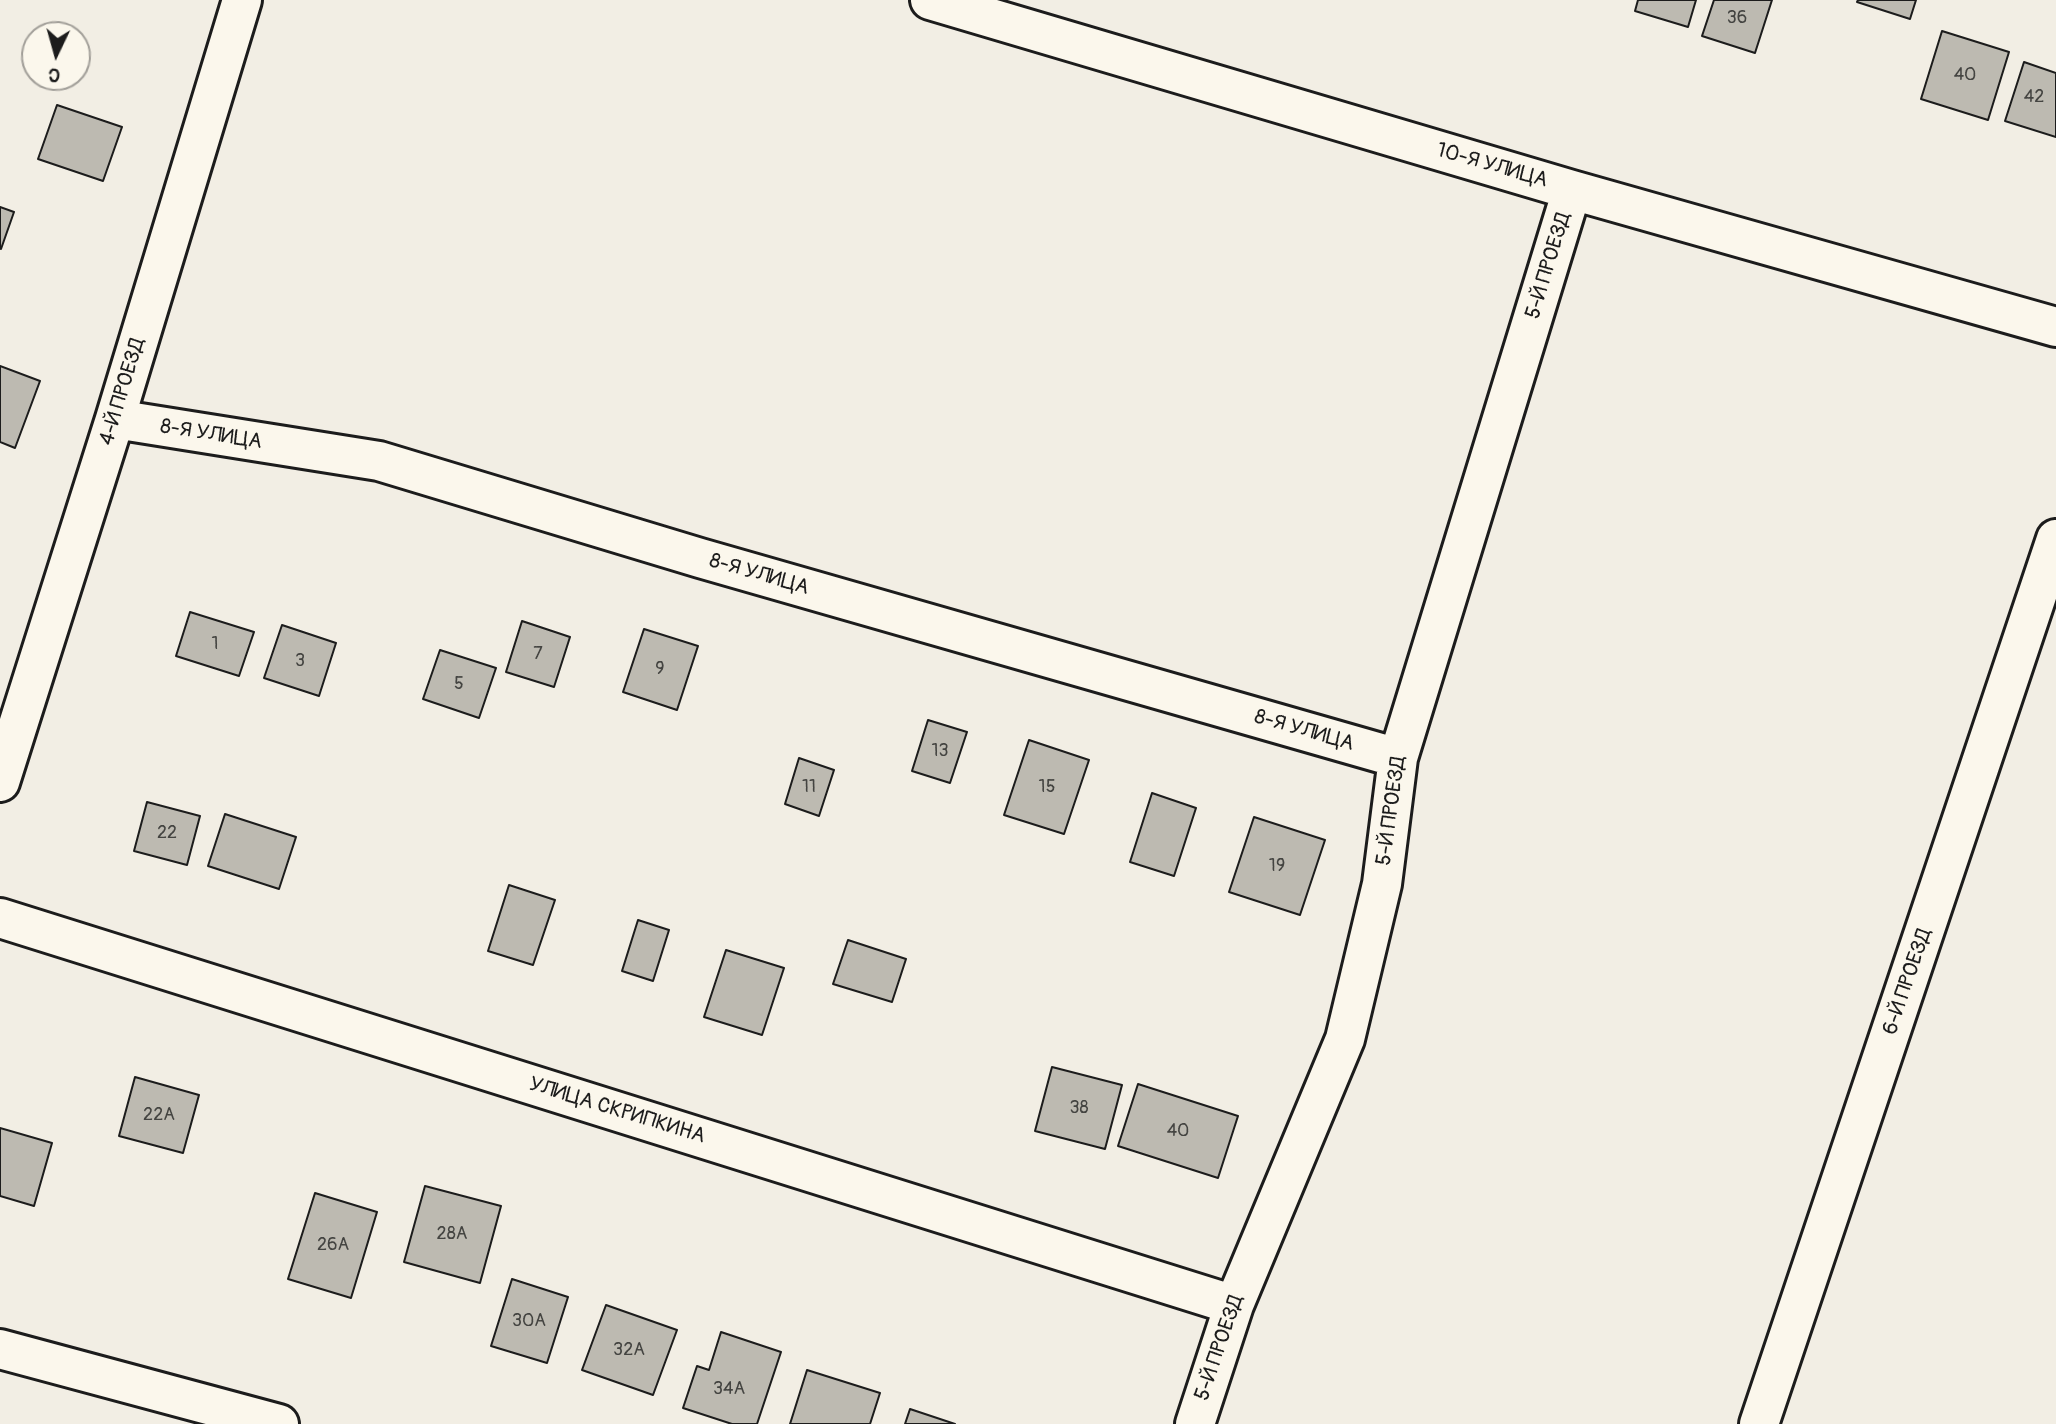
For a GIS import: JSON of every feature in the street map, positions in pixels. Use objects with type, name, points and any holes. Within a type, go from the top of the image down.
[{"type":"street","name":"4-Й ПРОЕЗД","points":[[0,782],[115,419],[242,0]]},
{"type":"street","name":"10-Я УЛИЦА","points":[[930,0],[1572,190],[2056,327]]},
{"type":"street","name":"5-Й ПРОЕЗД","points":[[1195,1424],[1234,1305],[1345,1039],[1382,884],[1398,758],[1572,190]]},
{"type":"street","name":"8-Я УЛИЦА","points":[[115,419],[379,461],[700,558],[1398,758]]},
{"type":"street","name":"6-Й ПРОЕЗД","points":[[1759,1424],[2056,539]]},
{"type":"street","name":"УЛИЦА СКРИПКИНА","points":[[0,918],[1234,1305]]},
{"type":"street","points":[[0,1349],[279,1424]]},
{"type":"building","points":[[1638,0],[1696,0],[1688,27],[1635,11]]},
{"type":"building","points":[[1714,0],[1772,0],[1755,53],[1702,36]]},
{"type":"building","points":[[1916,0],[1910,19],[1857,2]]},
{"type":"building","points":[[1942,31],[2009,52],[1988,120],[1921,99]]},
{"type":"building","points":[[2024,62],[2056,73],[2056,137],[2005,121]]},
{"type":"building","points":[[57,105],[122,127],[103,181],[38,159]]},
{"type":"building","points":[[0,207],[14,212],[1,249],[0,248]]},
{"type":"building","points":[[0,366],[40,381],[15,448],[0,442]]},
{"type":"building","points":[[190,612],[254,632],[239,676],[176,656]]},
{"type":"building","points":[[522,621],[570,637],[554,687],[506,672]]},
{"type":"building","points":[[282,625],[336,643],[319,696],[264,678]]},
{"type":"building","points":[[644,629],[698,646],[677,710],[623,692]]},
{"type":"building","points":[[440,650],[496,668],[479,718],[423,699]]},
{"type":"building","points":[[928,720],[967,732],[950,783],[912,771]]},
{"type":"building","points":[[1029,740],[1089,760],[1064,834],[1004,815]]},
{"type":"building","points":[[799,758],[834,770],[819,816],[785,804]]},
{"type":"building","points":[[1152,793],[1196,808],[1174,876],[1130,862]]},
{"type":"building","points":[[147,802],[200,816],[187,865],[134,851]]},
{"type":"building","points":[[225,814],[296,837],[279,889],[208,866]]},
{"type":"building","points":[[1254,817],[1325,840],[1300,915],[1229,892]]},
{"type":"building","points":[[509,885],[555,900],[533,965],[488,951]]},
{"type":"building","points":[[638,920],[669,930],[653,981],[622,971]]},
{"type":"building","points":[[848,940],[906,959],[892,1002],[833,984]]},
{"type":"building","points":[[726,950],[784,968],[762,1035],[704,1017]]},
{"type":"building","points":[[1052,1067],[1122,1085],[1105,1149],[1035,1131]]},
{"type":"building","points":[[135,1077],[199,1095],[183,1153],[119,1136]]},
{"type":"building","points":[[1138,1084],[1238,1116],[1218,1178],[1118,1146]]},
{"type":"building","points":[[0,1128],[52,1143],[34,1206],[0,1196]]},
{"type":"building","points":[[425,1186],[501,1206],[480,1283],[404,1262]]},
{"type":"building","points":[[315,1193],[377,1212],[351,1298],[288,1279]]},
{"type":"building","points":[[512,1279],[568,1297],[547,1363],[491,1346]]},
{"type":"building","points":[[606,1305],[677,1330],[653,1395],[582,1370]]},
{"type":"building","points":[[721,1332],[781,1352],[757,1424],[732,1424],[683,1408],[697,1366],[709,1370]]},
{"type":"building","points":[[807,1370],[880,1393],[870,1424],[790,1424]]},
{"type":"building","points":[[910,1409],[955,1424],[905,1424]]}]
